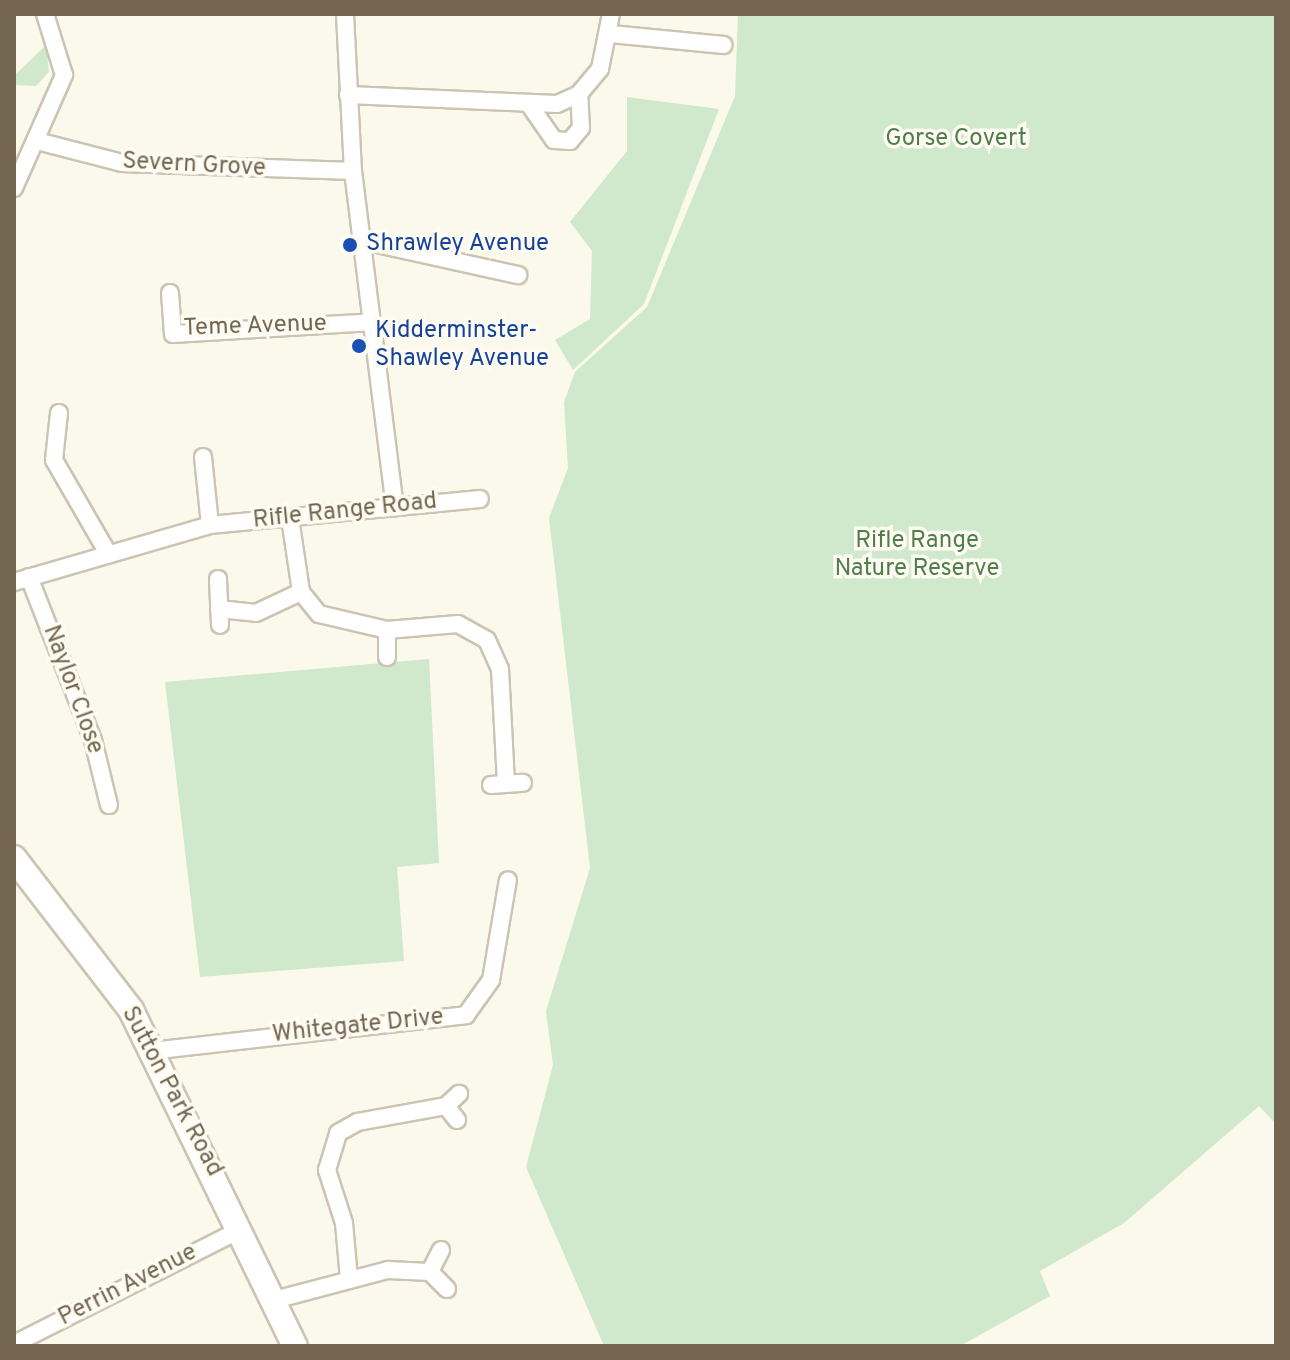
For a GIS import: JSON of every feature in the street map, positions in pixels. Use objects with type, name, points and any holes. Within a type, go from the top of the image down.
[{"type":"main road","name":"Sutton Park Road","points":[[14,858],[83,940],[151,1051],[278,1299],[295,1346]]},
{"type":"street","points":[[14,188],[64,75],[45,14]]},
{"type":"street","points":[[345,14],[353,171],[395,507]]},
{"type":"street","points":[[348,95],[454,94],[531,107],[579,94],[600,69],[611,34],[611,14]]},
{"type":"street","points":[[611,34],[723,45]]},
{"type":"street","points":[[531,107],[554,140],[570,141],[581,128],[579,94]]},
{"type":"street","name":"Severn Grove","points":[[37,141],[122,163],[353,171]]},
{"type":"street","points":[[363,241],[518,275]]},
{"type":"street","name":"Teme Avenue","points":[[170,293],[173,334],[373,322]]},
{"type":"street","points":[[59,413],[54,460],[106,550]]},
{"type":"street","points":[[203,457],[210,525]]},
{"type":"street","name":"Rifle Range Road","points":[[22,579],[106,550],[210,525],[480,499]]},
{"type":"street","points":[[290,518],[301,592],[331,620],[387,630],[458,624],[487,640],[500,669],[498,784],[523,783]]},
{"type":"street","name":"Naylor Close","points":[[22,579],[93,740],[109,805]]},
{"type":"street","points":[[218,579],[219,617],[256,613],[301,592]]},
{"type":"street","points":[[387,630],[387,657]]},
{"type":"street","name":"Whitegate Drive","points":[[151,1051],[466,1015],[491,980],[508,880]]},
{"type":"street","points":[[349,1279],[344,1223],[327,1170],[338,1133],[358,1122],[452,1100],[457,1120]]},
{"type":"street","name":"Perrin Avenue","points":[[14,1344],[242,1229]]},
{"type":"street","points":[[430,1272],[441,1250]]},
{"type":"street","points":[[278,1299],[388,1270],[430,1272],[447,1289]]},
{"type":"green space","name":"Rifle Range Nature Reserve","points":[[738,14],[1276,14],[1276,1124],[1259,1106],[1124,1223],[1040,1271],[1050,1296],[960,1346],[604,1346],[526,1167],[553,1065],[546,1011],[590,868],[549,518],[568,468],[564,402],[575,372],[647,307],[735,96]]},
{"type":"green space","points":[[46,45],[49,72],[36,86],[14,85],[14,76]]},
{"type":"green space","points":[[627,97],[719,109],[644,304],[573,370],[555,340],[590,319],[592,251],[570,222],[627,151]]},
{"type":"green space","points":[[429,659],[439,863],[397,867],[404,961],[200,977],[165,682]]},
{"type":"place","name":"Shrawley Avenue","points":[[350,245]]},
{"type":"place","name":"Kidderminster- Shawley Avenue","points":[[359,346]]},
{"type":"park label","name":"Gorse Covert","points":[[956,140]]}]
